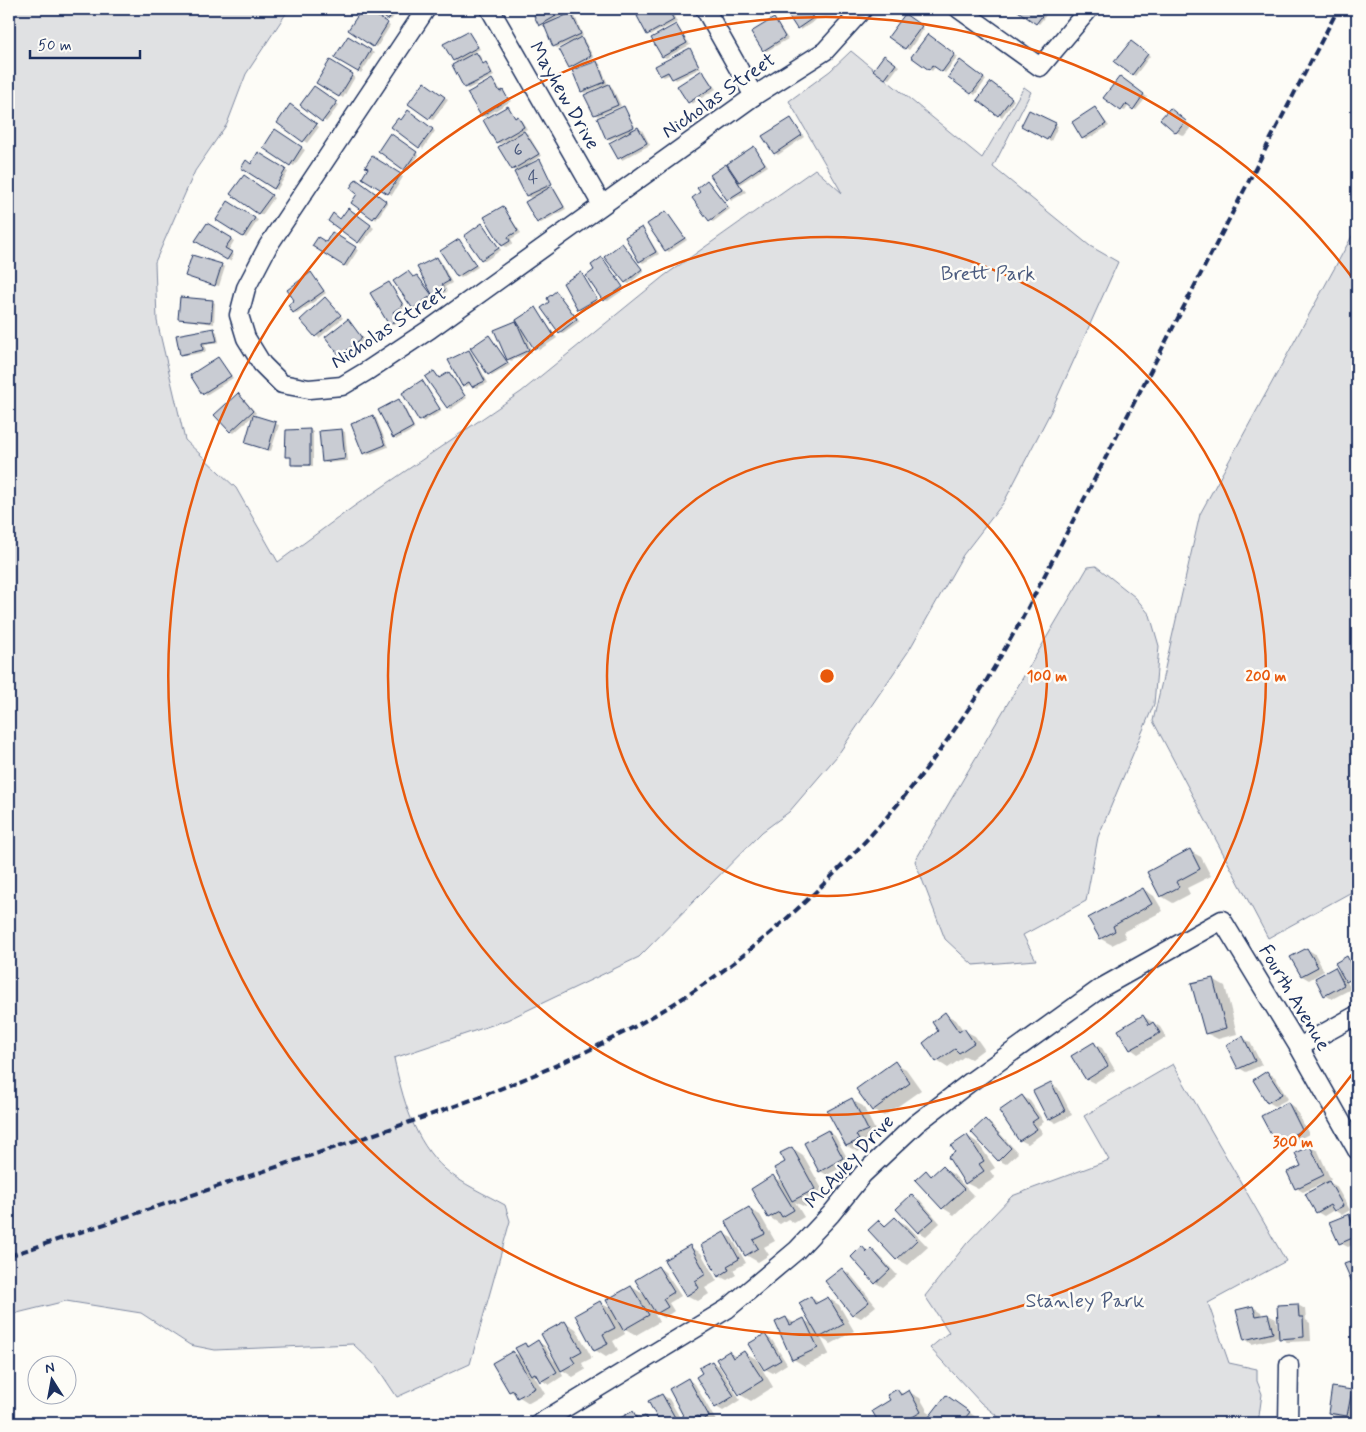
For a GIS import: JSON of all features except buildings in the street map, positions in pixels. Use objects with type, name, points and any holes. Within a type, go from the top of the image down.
[{"type":"street","name":"Nicholas Street","points":[[426,9],[268,246],[246,288],[239,315],[246,338],[262,364],[282,384],[309,389],[342,386],[430,329],[754,96],[825,51],[863,9]]},
{"type":"street","name":"Mayhew Drive","points":[[490,9],[602,205]]},
{"type":"street","points":[[705,9],[754,96]]},
{"type":"street","points":[[959,9],[1040,67],[1089,9]]},
{"type":"street","name":"Fourth Avenue","points":[[1222,920],[1299,1047],[1357,1150]]},
{"type":"street","name":"McAuley Drive","points":[[540,1423],[727,1309],[797,1250],[831,1214],[862,1174],[916,1124],[969,1083],[1101,988],[1222,920]]},
{"type":"street","points":[[1299,1047],[1357,1015]]},
{"type":"street","points":[[1288,1423],[1289,1365]]},
{"type":"green space","name":"Brett Park","points":[[9,9],[289,9],[246,74],[227,124],[195,171],[155,262],[157,321],[185,440],[236,488],[278,562],[353,507],[521,392],[664,276],[815,169],[842,193],[789,101],[830,71],[851,51],[982,158],[1024,87],[1031,92],[993,167],[1090,246],[1118,262],[1051,411],[1004,502],[963,555],[908,652],[837,756],[789,812],[762,832],[639,957],[507,1020],[394,1058],[405,1103],[425,1146],[434,1158],[451,1174],[505,1205],[510,1221],[470,1364],[397,1397],[377,1367],[353,1344],[215,1350],[190,1345],[141,1313],[66,1301],[9,1315]]},
{"type":"green space","points":[[1357,227],[1357,889],[1268,938],[1153,721],[1200,514]]},
{"type":"green space","points":[[1096,566],[1135,597],[1150,615],[1159,646],[1154,704],[1098,837],[1086,901],[1023,935],[1036,960],[973,965],[945,939],[915,861],[1088,567]]},
{"type":"green space","name":"Stanley Park","points":[[1173,1064],[1286,1261],[1208,1303],[1229,1363],[1257,1369],[1257,1381],[1262,1394],[1258,1423],[1006,1423],[981,1403],[930,1348],[949,1332],[925,1296],[967,1243],[1012,1196],[1109,1160],[1084,1116]]},
{"type":"railway","points":[[9,1256],[434,1114],[545,1070],[600,1045],[652,1017],[703,985],[751,949],[811,896],[840,868],[895,808],[944,744],[988,678],[1021,621],[1338,9]]}]
